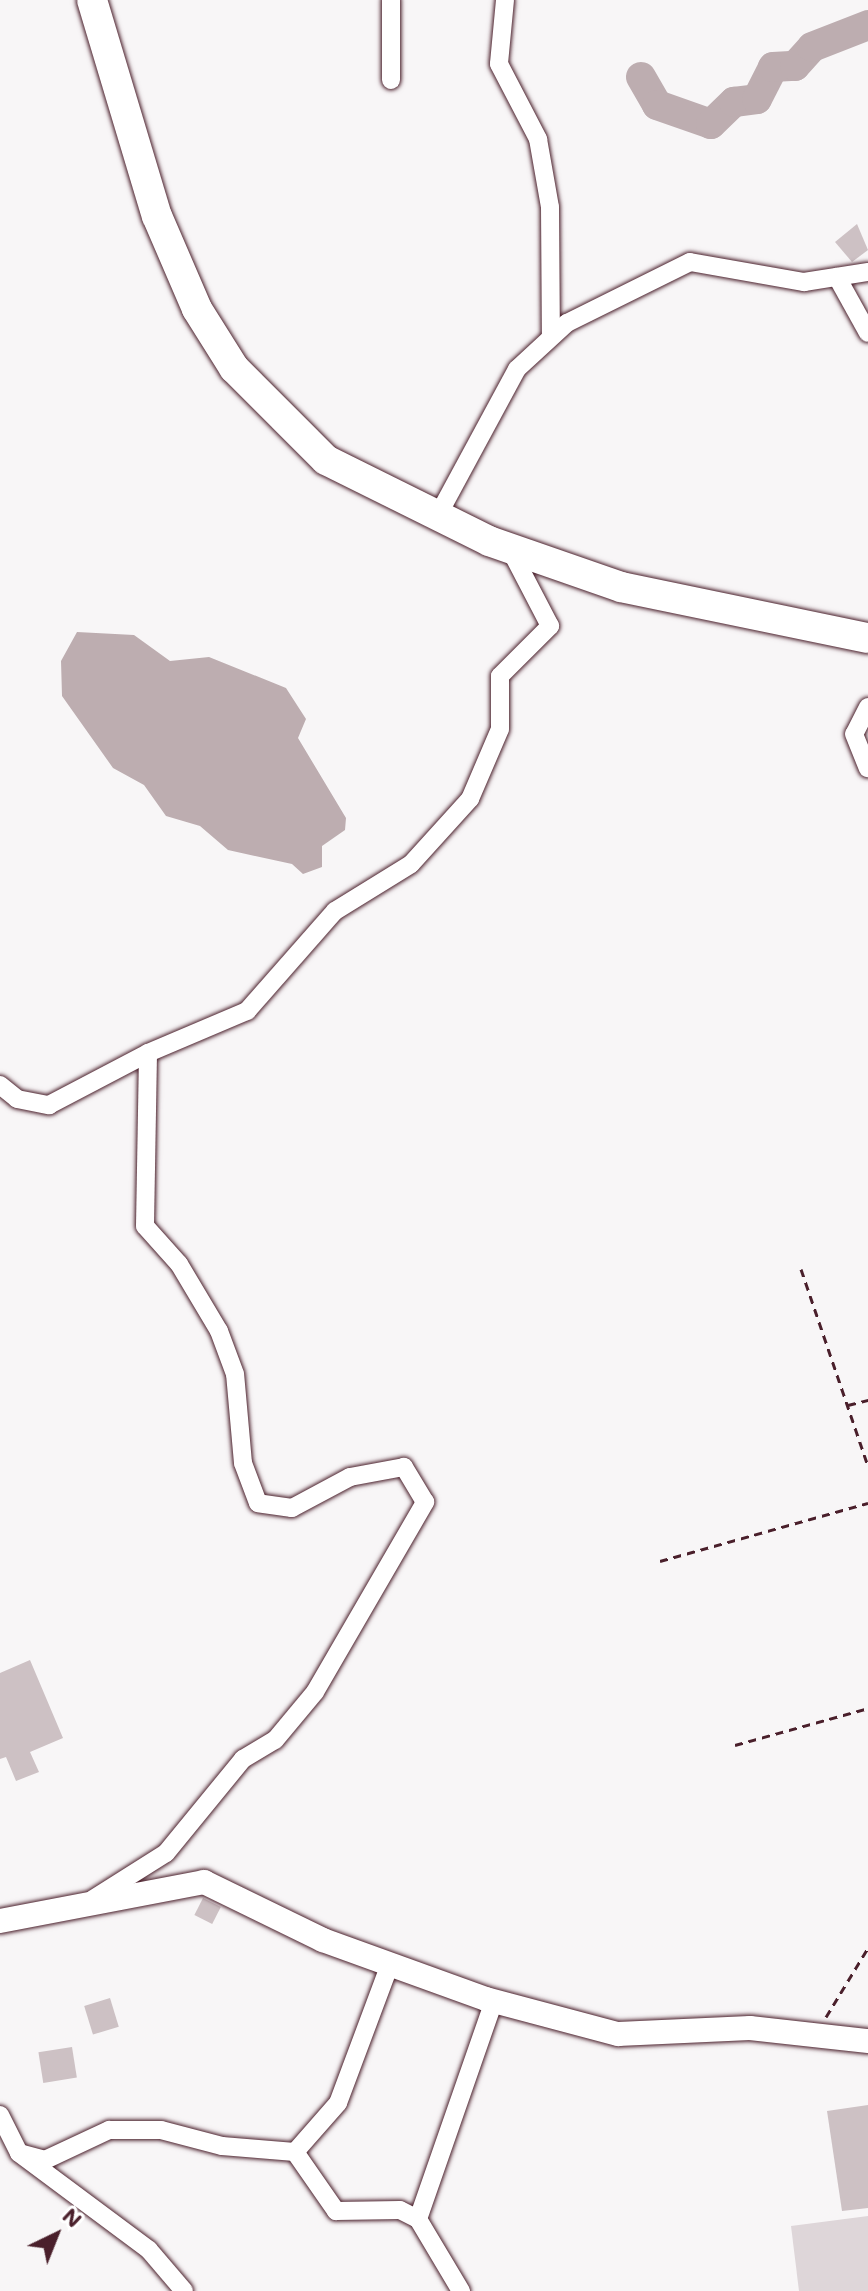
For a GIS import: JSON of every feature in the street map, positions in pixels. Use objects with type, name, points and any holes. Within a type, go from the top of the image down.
[{"type":"main road","points":[[96,3],[157,216],[197,309],[234,368],[326,460],[437,517],[510,549],[621,587],[868,638]]},
{"type":"street","points":[[391,0],[391,80]]},
{"type":"street","points":[[505,0],[499,64],[538,139],[550,207],[551,335]]},
{"type":"street","points":[[437,517],[517,369],[551,335],[690,262],[753,277],[837,277],[868,272]]},
{"type":"street","points":[[837,277],[868,333]]},
{"type":"street","points":[[0,1085],[17,1099],[49,1105],[148,1053],[247,1011],[328,917],[411,864],[470,799],[500,729],[500,676],[550,626],[510,549]]},
{"type":"street","points":[[868,707],[854,734],[868,768]]},
{"type":"street","points":[[74,1911],[166,1853],[243,1759],[275,1740],[315,1692],[425,1502],[404,1467],[350,1477],[292,1508],[258,1503],[243,1463],[235,1374],[219,1331],[179,1264],[145,1226],[148,1053]]},
{"type":"street","points":[[0,1921],[74,1911],[204,1882],[390,1964],[494,2001],[618,2034],[750,2028],[868,2041]]},
{"type":"street","points":[[295,2152],[338,2103],[390,1964]]},
{"type":"street","points":[[418,2219],[494,2001]]},
{"type":"street","points":[[0,2115],[9,2144],[149,2250],[184,2291]]},
{"type":"street","points":[[9,2144],[45,2160],[109,2130],[161,2130],[222,2146],[295,2152]]},
{"type":"street","points":[[295,2152],[336,2211],[400,2210],[418,2219],[461,2291]]},
{"type":"path","points":[[801,1269],[868,1466]]},
{"type":"path","points":[[847,1405],[868,1400]]},
{"type":"path","points":[[660,1561],[868,1503]]},
{"type":"path","points":[[735,1745],[868,1708]]},
{"type":"path","points":[[819,2036],[830,2004],[868,1948]]},
{"type":"shaded area","points":[[77,632],[134,635],[170,661],[209,657],[286,688],[306,719],[298,738],[346,818],[345,830],[322,846],[322,867],[303,874],[292,864],[228,850],[200,826],[166,816],[144,785],[113,768],[62,696],[61,661]]},
{"type":"shaded area","points":[[868,2216],[868,2291],[799,2291],[791,2226]]},
{"type":"building","points":[[857,224],[868,250],[852,262],[835,242]]},
{"type":"building","points":[[30,1660],[63,1738],[30,1752],[39,1772],[16,1781],[6,1757],[0,1759],[0,1673]]},
{"type":"building","points":[[203,1898],[221,1907],[212,1924],[194,1915]]},
{"type":"building","points":[[110,1998],[119,2027],[93,2035],[84,2006]]},
{"type":"building","points":[[72,2047],[77,2078],[43,2083],[38,2052]]},
{"type":"building","points":[[868,2105],[868,2208],[842,2211],[827,2111]]},
{"type":"waterway","points":[[641,77],[657,105],[711,124],[734,102],[757,99],[773,67],[795,66],[812,47],[868,25]]}]
